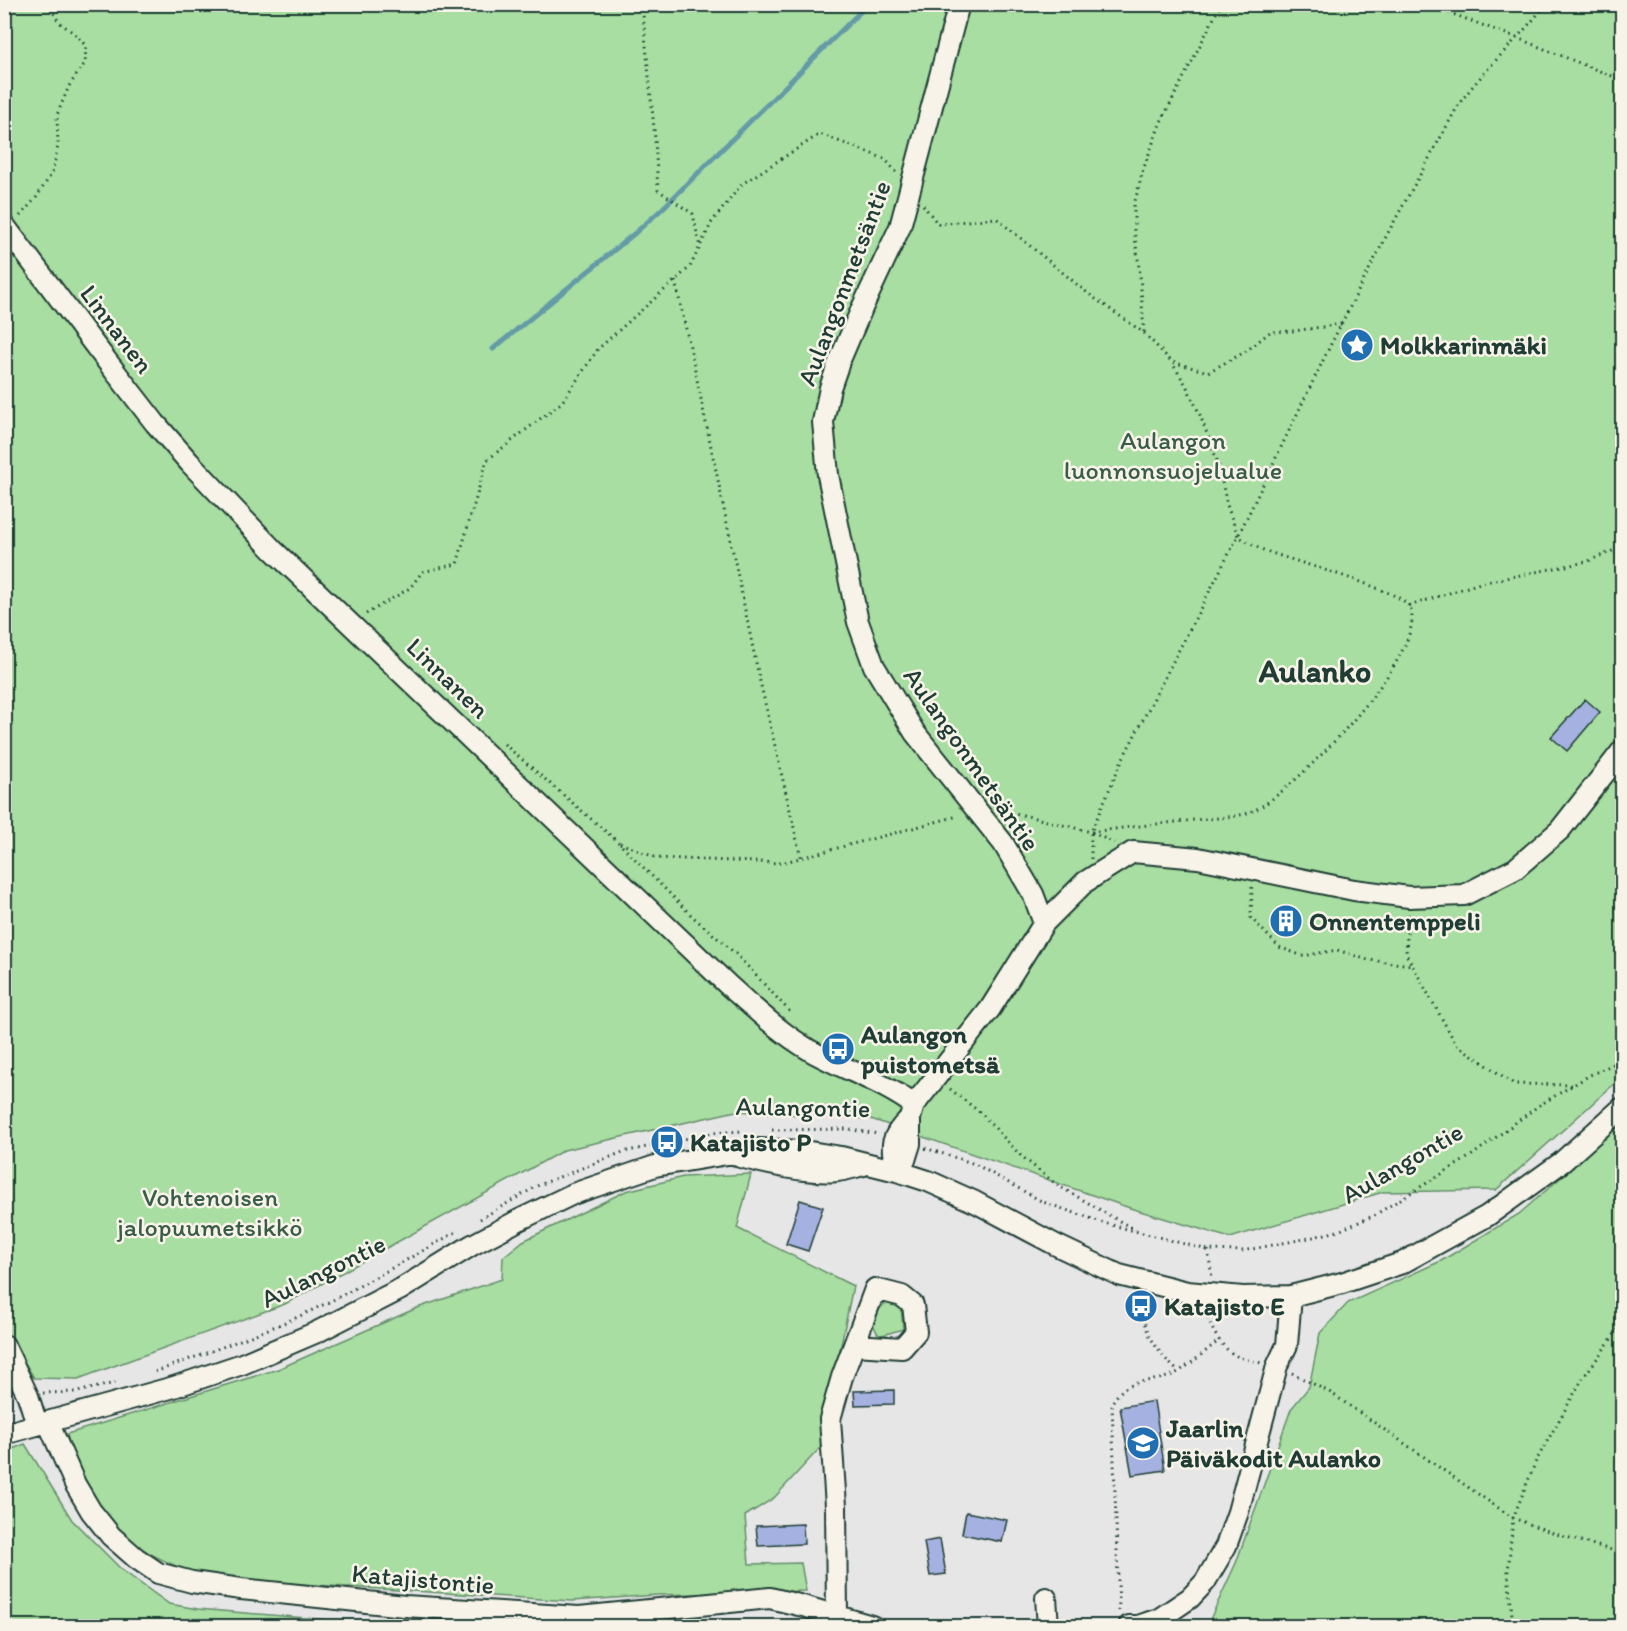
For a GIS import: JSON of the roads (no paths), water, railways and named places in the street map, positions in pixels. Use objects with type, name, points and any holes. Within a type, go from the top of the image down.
[{"type":"street","name":"Aulangonmetsäntie","points":[[959,4],[900,227],[862,306],[839,362],[830,388],[823,422],[828,475],[858,622],[874,666],[915,733],[1003,843],[1033,894],[1044,923]]},
{"type":"street","name":"Linnanen","points":[[11,222],[96,347],[155,423],[273,550],[728,985],[776,1028],[812,1051],[900,1095],[912,1112]]},
{"type":"street","points":[[897,1171],[893,1155],[902,1141],[898,1130],[936,1077],[990,1009],[1044,923],[1085,882],[1133,852],[1198,858],[1354,890],[1408,897],[1464,895],[1515,869],[1560,830],[1623,751]]},
{"type":"street","name":"Aulangontie","points":[[4,1434],[174,1387],[242,1364],[317,1332],[401,1289],[472,1245],[573,1194],[655,1166],[725,1154],[767,1164],[812,1170],[836,1171],[867,1164],[928,1181],[975,1202],[1119,1275],[1186,1292],[1243,1298],[1291,1296],[1342,1283],[1402,1263],[1488,1216],[1562,1162],[1623,1107]]},
{"type":"street","points":[[1124,1621],[1138,1626],[1159,1619],[1174,1618],[1205,1582],[1226,1546],[1238,1512],[1277,1366],[1287,1345],[1291,1296]]},
{"type":"street","name":"Katajistontie","points":[[4,1345],[42,1423],[91,1511],[111,1536],[136,1558],[158,1573],[192,1582],[241,1589],[405,1606],[579,1617],[770,1598],[872,1626]]},
{"type":"street","points":[[837,1616],[836,1506],[830,1419],[842,1377],[855,1345]]},
{"type":"street","points":[[1046,1598],[1048,1626]]},
{"type":"waterway","points":[[493,349],[662,209],[868,4]]},
{"type":"place","name":"Molkkarinmäki","points":[[1357,345]]},
{"type":"place","name":"Onnentemppeli","points":[[1286,921]]},
{"type":"place","name":"Aulangon puistometsä","points":[[838,1049]]},
{"type":"place","name":"Katajisto P","points":[[667,1142]]},
{"type":"place","name":"Katajisto E","points":[[1141,1306]]},
{"type":"place","name":"Jaarlin Päiväkodit Aulanko","points":[[1143,1443]]},
{"type":"district","name":"Aulanko","points":[[1315,671]]},
{"type":"park label","name":"Aulangon luonnonsuojelualue","points":[[1173,454]]},
{"type":"park label","name":"Vohtenoisen jalopuumetsikkö","points":[[210,1212]]}]
